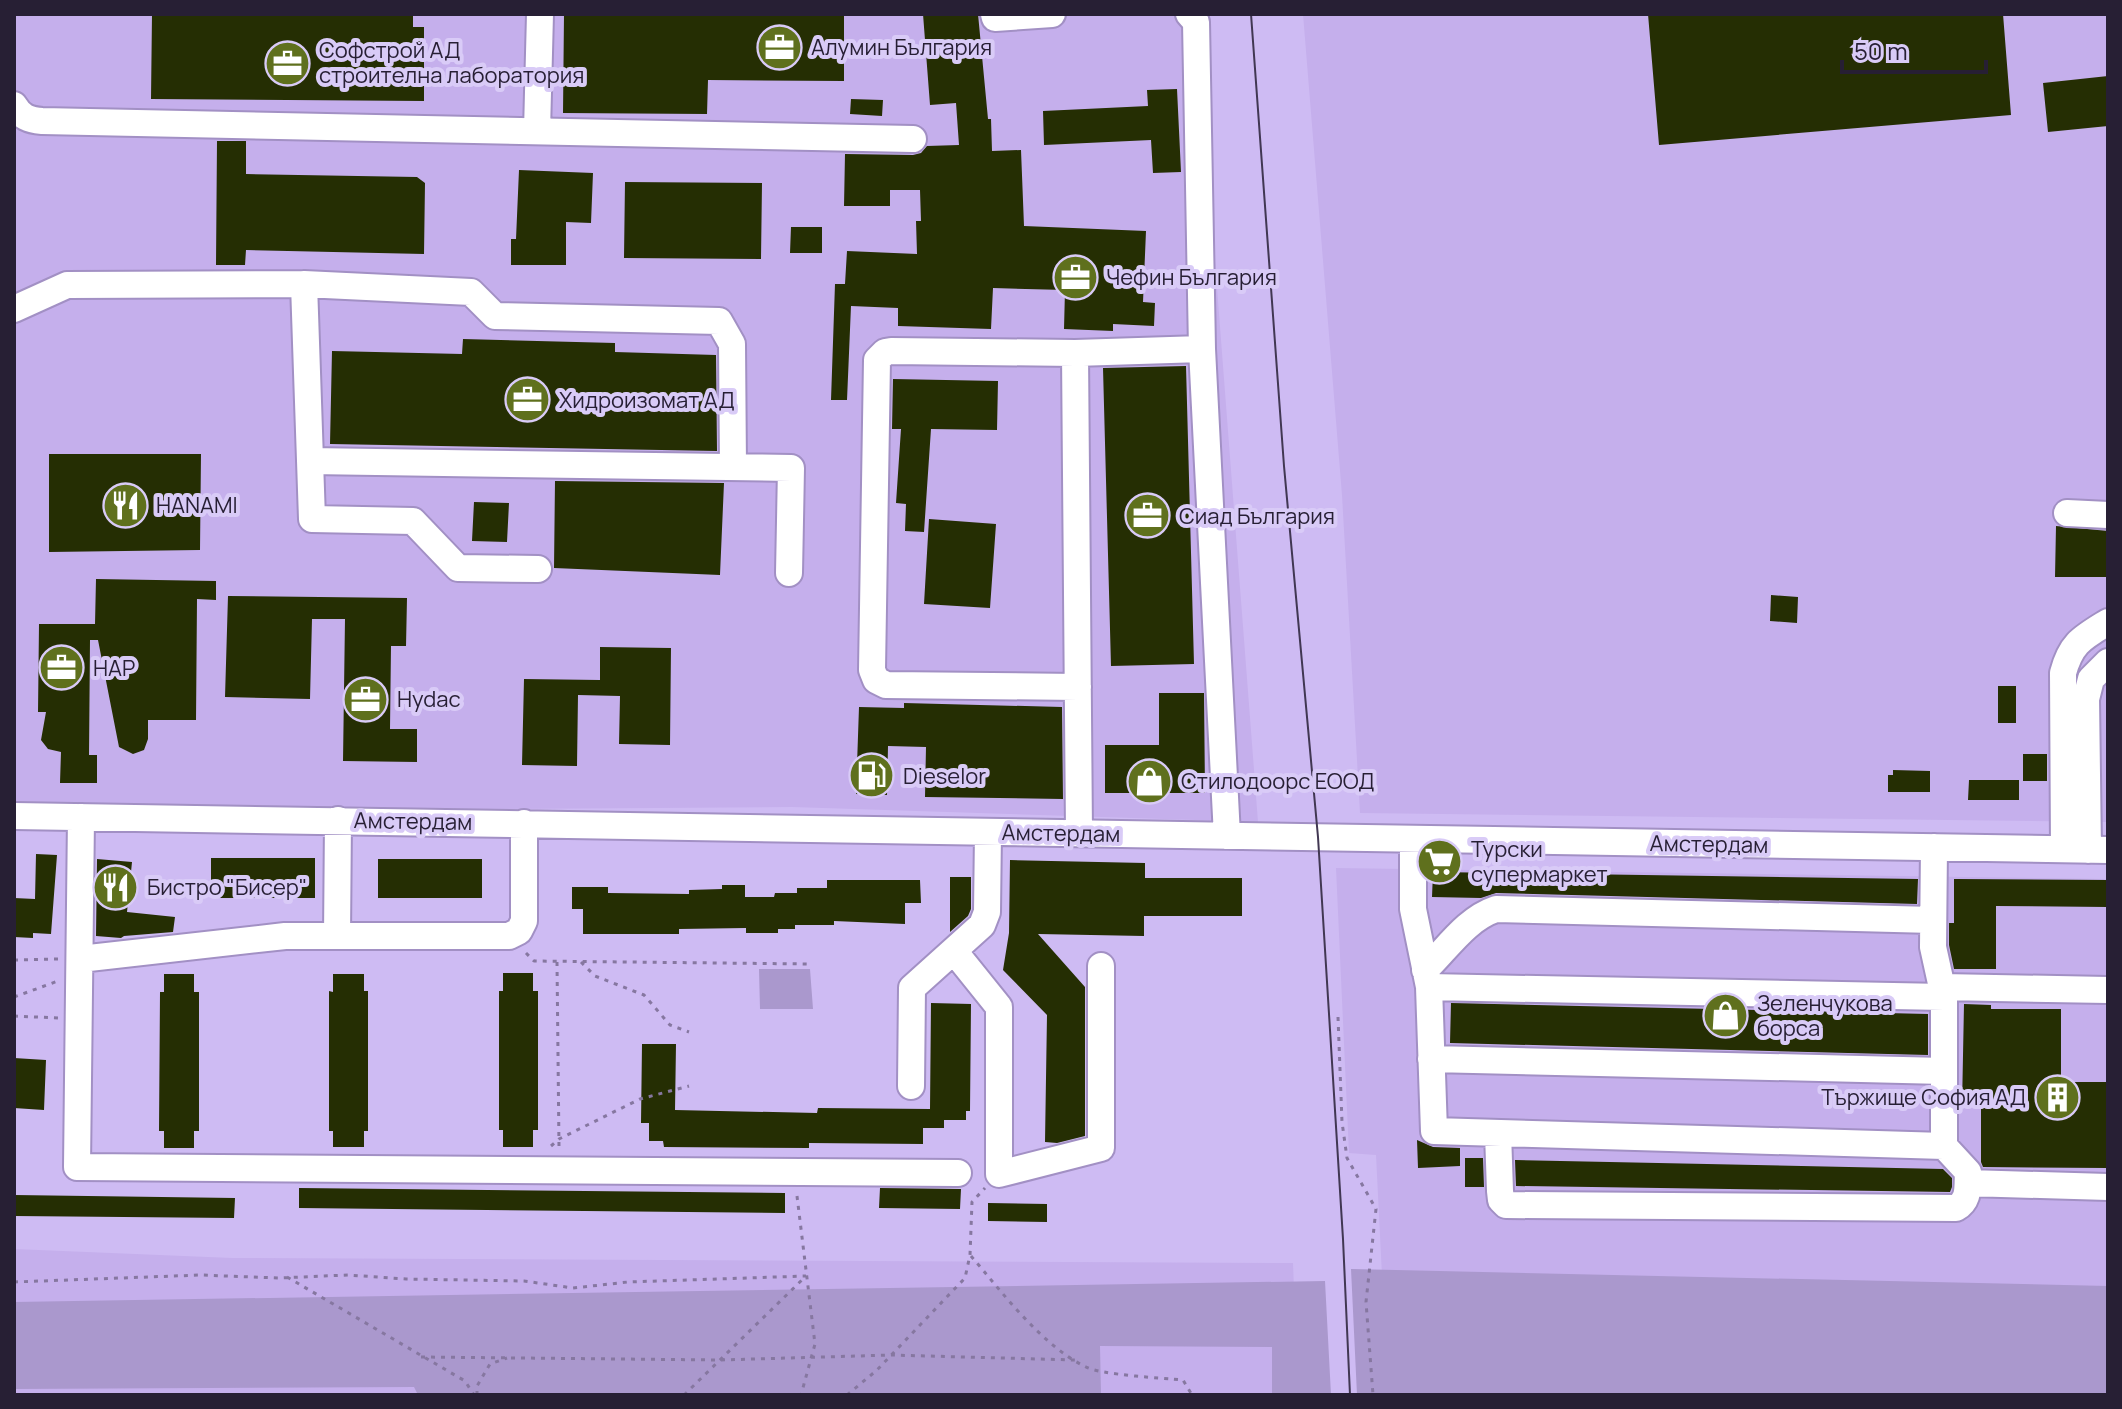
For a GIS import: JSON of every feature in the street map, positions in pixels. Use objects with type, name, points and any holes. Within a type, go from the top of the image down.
[{"type":"street","points":[[537,131],[540,14]]},
{"type":"street","points":[[994,14],[995,18],[1052,14]]},
{"type":"street","points":[[1189,14],[1196,22],[1202,349],[1227,836]]},
{"type":"street","points":[[14,105],[29,120],[42,121],[913,139]]},
{"type":"street","points":[[14,309],[67,285],[304,284],[471,292],[495,316],[719,321],[732,344],[733,467]]},
{"type":"street","points":[[304,284],[312,519],[413,521],[458,568],[538,569]]},
{"type":"street","points":[[1078,687],[886,685],[876,680],[872,670],[877,360],[885,352],[891,351],[1075,353],[1202,349]]},
{"type":"street","points":[[1075,353],[1079,833]]},
{"type":"street","points":[[310,461],[791,468],[789,573]]},
{"type":"street","points":[[2067,513],[2108,515]]},
{"type":"street","points":[[2086,850],[2063,673],[2068,654],[2079,640],[2108,622]]},
{"type":"street","points":[[2086,850],[2097,731],[2086,699],[2091,679],[2108,662]]},
{"type":"street","name":"Амстердам","points":[[14,816],[2086,850]]},
{"type":"street","points":[[81,817],[77,1167],[555,1159],[795,1172],[958,1173]]},
{"type":"street","points":[[337,936],[338,820]]},
{"type":"street","points":[[80,959],[285,936],[509,936],[519,931],[524,921],[524,823]]},
{"type":"street","points":[[911,1086],[912,988],[982,925],[987,912],[988,832]]},
{"type":"street","points":[[1413,839],[1413,909],[1427,978],[1434,1131],[1944,1146]]},
{"type":"street","points":[[1498,1133],[1501,1200],[1506,1205],[1956,1208],[1963,1204],[1967,1196],[1968,1172],[1944,1146],[1943,992],[1933,947],[1934,847]]},
{"type":"street","points":[[1427,978],[1468,925],[1496,909],[1933,920]]},
{"type":"street","points":[[954,951],[999,1007],[999,1174],[1101,1148],[1101,966]]},
{"type":"street","points":[[1427,978],[1943,992],[2108,990]]},
{"type":"street","points":[[1431,1059],[1944,1071]]},
{"type":"street","points":[[1968,1183],[2108,1187]]},
{"type":"path","points":[[509,936],[534,961],[811,964]]},
{"type":"path","points":[[14,960],[80,959]]},
{"type":"path","points":[[14,997],[67,977],[80,959]]},
{"type":"path","points":[[555,1159],[559,1139],[557,961]]},
{"type":"path","points":[[581,961],[595,976],[644,995],[670,1025],[689,1032]]},
{"type":"path","points":[[14,1016],[79,1019]]},
{"type":"path","points":[[1338,1017],[1342,1122],[1347,1158],[1376,1209],[1366,1302],[1373,1395]]},
{"type":"path","points":[[559,1139],[640,1099],[689,1086]]},
{"type":"path","points":[[555,1159],[559,1139]]},
{"type":"path","points":[[795,1172],[815,1344],[801,1395]]},
{"type":"path","points":[[847,1395],[891,1355],[965,1278],[970,1255],[972,1202],[999,1174]]},
{"type":"path","points":[[970,1255],[1021,1314],[1050,1342],[1087,1368],[1183,1380],[1192,1395]]},
{"type":"path","points":[[14,1282],[201,1275],[348,1275],[524,1281],[573,1288],[628,1282],[806,1276]]},
{"type":"path","points":[[684,1395],[806,1276]]},
{"type":"path","points":[[287,1277],[465,1381],[475,1395]]},
{"type":"path","points":[[421,1357],[720,1360],[891,1355],[1075,1360]]},
{"type":"path","points":[[475,1395],[490,1364],[511,1357]]},
{"type":"shaded area","points":[[14,14],[1196,14],[1258,822],[792,807],[224,811],[14,808]]},
{"type":"shaded area","points":[[1303,14],[2108,14],[2108,822],[1360,813],[1342,495]]},
{"type":"shaded area","name":"Зеленчукова борса","points":[[1336,868],[2108,879],[2108,1395],[1388,1395],[1376,1155],[1349,1153]]},
{"type":"shaded area","points":[[759,969],[810,969],[813,1009],[760,1009]]},
{"type":"shaded area","points":[[14,1249],[232,1258],[1293,1263],[1298,1395],[14,1395]]},
{"type":"shaded area","points":[[1351,1269],[2108,1286],[2108,1395],[1357,1395]]},
{"type":"shaded area","points":[[1325,1281],[1331,1395],[1272,1395],[1272,1347],[1100,1346],[1101,1395],[418,1395],[414,1387],[14,1389],[14,1302]]},
{"type":"building","name":"Софстрой АД строителна лаборатория","points":[[152,14],[413,14],[413,27],[424,27],[424,101],[151,99]]},
{"type":"building","points":[[564,14],[844,14],[844,81],[708,80],[707,114],[563,113]]},
{"type":"building","points":[[923,14],[978,14],[992,151],[1021,150],[1024,226],[1146,231],[1143,302],[1155,303],[1154,326],[1113,324],[1113,331],[1064,329],[1065,290],[993,288],[991,329],[898,326],[898,308],[851,306],[847,400],[831,400],[835,284],[845,284],[847,251],[917,254],[916,221],[921,221],[920,190],[890,190],[890,206],[844,206],[845,154],[913,155],[921,153],[927,146],[959,145],[956,103],[930,105]]},
{"type":"building","points":[[1648,14],[2003,14],[2011,115],[1659,145]]},
{"type":"building","points":[[2108,76],[2108,126],[2048,132],[2043,83]]},
{"type":"building","points":[[1177,89],[1181,172],[1153,173],[1151,140],[1044,145],[1043,111],[1148,106],[1147,90]]},
{"type":"building","points":[[851,99],[883,100],[882,116],[850,114]]},
{"type":"building","points":[[217,141],[246,141],[246,174],[417,177],[425,183],[424,254],[246,250],[245,265],[216,265]]},
{"type":"building","points":[[519,170],[593,173],[591,223],[566,222],[566,265],[511,265],[511,239],[516,239]]},
{"type":"building","points":[[625,182],[762,183],[761,259],[624,258]]},
{"type":"building","points":[[791,227],[822,227],[822,253],[790,253]]},
{"type":"building","name":"Хидроизомат АД","points":[[463,339],[615,343],[615,352],[716,355],[717,451],[330,444],[332,351],[462,354]]},
{"type":"building","name":"Сиад България","points":[[1186,366],[1194,664],[1111,666],[1103,368]]},
{"type":"building","points":[[893,379],[998,381],[997,430],[931,429],[924,532],[905,531],[906,504],[896,503],[901,429],[892,429]]},
{"type":"building","points":[[49,454],[201,454],[200,550],[49,552]]},
{"type":"building","points":[[555,481],[724,483],[720,575],[554,568]]},
{"type":"building","points":[[474,502],[509,503],[507,542],[472,541]]},
{"type":"building","points":[[929,519],[996,524],[990,608],[924,604]]},
{"type":"building","points":[[2056,526],[2108,531],[2108,577],[2055,577]]},
{"type":"building","points":[[96,579],[216,581],[216,600],[197,599],[196,720],[148,720],[148,739],[144,750],[133,754],[119,747],[98,640],[90,640],[89,755],[97,755],[97,783],[60,783],[61,752],[48,749],[41,740],[46,712],[38,712],[39,624],[95,624]]},
{"type":"building","points":[[1771,595],[1798,597],[1797,623],[1770,621]]},
{"type":"building","points":[[228,596],[407,598],[406,646],[391,646],[390,729],[417,729],[417,762],[343,761],[345,619],[312,619],[310,699],[225,697]]},
{"type":"building","points":[[600,647],[671,648],[670,745],[619,744],[620,696],[578,695],[577,766],[522,765],[524,679],[600,680]]},
{"type":"building","points":[[1998,686],[2016,686],[2016,723],[1998,723]]},
{"type":"building","points":[[1159,693],[1204,693],[1205,793],[1105,793],[1105,745],[1159,745]]},
{"type":"building","points":[[904,703],[1062,707],[1063,799],[925,797],[926,747],[888,746],[887,795],[856,794],[859,707],[904,708]]},
{"type":"building","points":[[2023,754],[2047,754],[2047,781],[2023,781]]},
{"type":"building","points":[[1893,770],[1930,771],[1930,792],[1888,792],[1888,775],[1893,775]]},
{"type":"building","points":[[1969,780],[2019,780],[2019,800],[1968,800]]},
{"type":"building","points":[[36,854],[57,855],[51,934],[33,933],[33,938],[14,937],[14,898],[35,899]]},
{"type":"building","points":[[211,858],[315,858],[315,898],[211,898]]},
{"type":"building","points":[[97,859],[132,862],[127,912],[175,917],[173,932],[121,938],[96,936]]},
{"type":"building","points":[[378,859],[482,859],[482,898],[378,898]]},
{"type":"building","points":[[1010,860],[1145,863],[1145,878],[1242,878],[1242,916],[1144,916],[1144,936],[1038,934],[1085,987],[1085,1136],[1057,1143],[1045,1142],[1047,1015],[1003,970],[1009,933]]},
{"type":"building","points":[[1433,872],[1918,879],[1917,904],[1496,893],[1481,898],[1432,897]]},
{"type":"building","points":[[950,877],[971,877],[971,909],[968,916],[950,932]]},
{"type":"building","points":[[1954,879],[2108,880],[2108,907],[1996,906],[1996,969],[1954,969],[1949,923],[1954,923]]},
{"type":"building","points":[[827,880],[920,880],[921,903],[905,903],[905,924],[834,921],[834,925],[795,925],[795,929],[778,929],[778,933],[746,933],[746,928],[679,929],[679,934],[583,934],[583,909],[572,909],[572,887],[608,887],[608,893],[689,894],[689,890],[745,885],[745,897],[774,897],[775,893],[797,893],[797,888],[827,888]]},
{"type":"building","points":[[503,973],[533,973],[533,991],[538,991],[538,1130],[533,1130],[533,1147],[503,1147],[503,1130],[499,1130],[499,991],[503,991]]},
{"type":"building","points":[[164,974],[194,974],[194,992],[199,992],[199,1131],[194,1131],[194,1148],[164,1148],[164,1131],[159,1131],[160,992],[164,992]]},
{"type":"building","points":[[333,974],[364,974],[364,991],[368,991],[368,1131],[364,1131],[364,1147],[333,1147],[333,1131],[329,1131],[329,991],[333,992]]},
{"type":"building","points":[[931,1003],[971,1004],[970,1111],[966,1111],[966,1120],[944,1120],[944,1128],[923,1128],[923,1144],[809,1143],[809,1148],[664,1147],[663,1141],[649,1141],[649,1123],[641,1123],[642,1044],[676,1044],[675,1110],[817,1113],[818,1108],[930,1109]]},
{"type":"building","points":[[1451,1003],[1928,1014],[1928,1055],[1450,1043]]},
{"type":"building","name":"Тържище София АД","points":[[1964,1004],[1991,1005],[1991,1009],[2061,1009],[2061,1082],[2108,1082],[2108,1168],[1983,1167],[1981,1107],[1962,1107]]},
{"type":"building","points":[[14,1058],[46,1060],[44,1110],[14,1108]]},
{"type":"building","points":[[1417,1140],[1433,1147],[1460,1148],[1460,1166],[1418,1168]]},
{"type":"building","points":[[1465,1158],[1483,1158],[1484,1187],[1465,1187]]},
{"type":"building","points":[[1515,1160],[1943,1169],[1952,1178],[1952,1187],[1950,1192],[1516,1186]]},
{"type":"building","points":[[299,1188],[785,1193],[785,1213],[299,1208]]},
{"type":"building","points":[[880,1188],[961,1189],[960,1209],[879,1208]]},
{"type":"building","points":[[14,1195],[235,1198],[234,1218],[14,1216]]},
{"type":"building","points":[[988,1203],[1047,1204],[1047,1222],[988,1221]]},
{"type":"tram line","points":[[1251,14],[1284,466],[1318,837],[1350,1395]]},
{"type":"place","name":"Алумин България","points":[[780,47]]},
{"type":"place","name":"Софстрой АД строителна лаборатория","points":[[288,63]]},
{"type":"place","name":"Чефин България","points":[[1075,277]]},
{"type":"place","name":"Хидроизомат АД","points":[[528,400]]},
{"type":"place","name":"HANAMI","points":[[125,505]]},
{"type":"place","name":"Сиад България","points":[[1148,516]]},
{"type":"place","name":"НАР","points":[[62,668]]},
{"type":"place","name":"Hydac","points":[[366,699]]},
{"type":"place","name":"Dieselor","points":[[872,776]]},
{"type":"place","name":"Стилодоорс ЕООД","points":[[1150,781]]},
{"type":"place","name":"Турски супермаркет","points":[[1440,862]]},
{"type":"place","name":"Бистро \"Бисер\"","points":[[116,887]]},
{"type":"place","name":"Зеленчукова борса","points":[[1726,1016]]},
{"type":"place","name":"Тържище София АД","points":[[2057,1097]]}]
